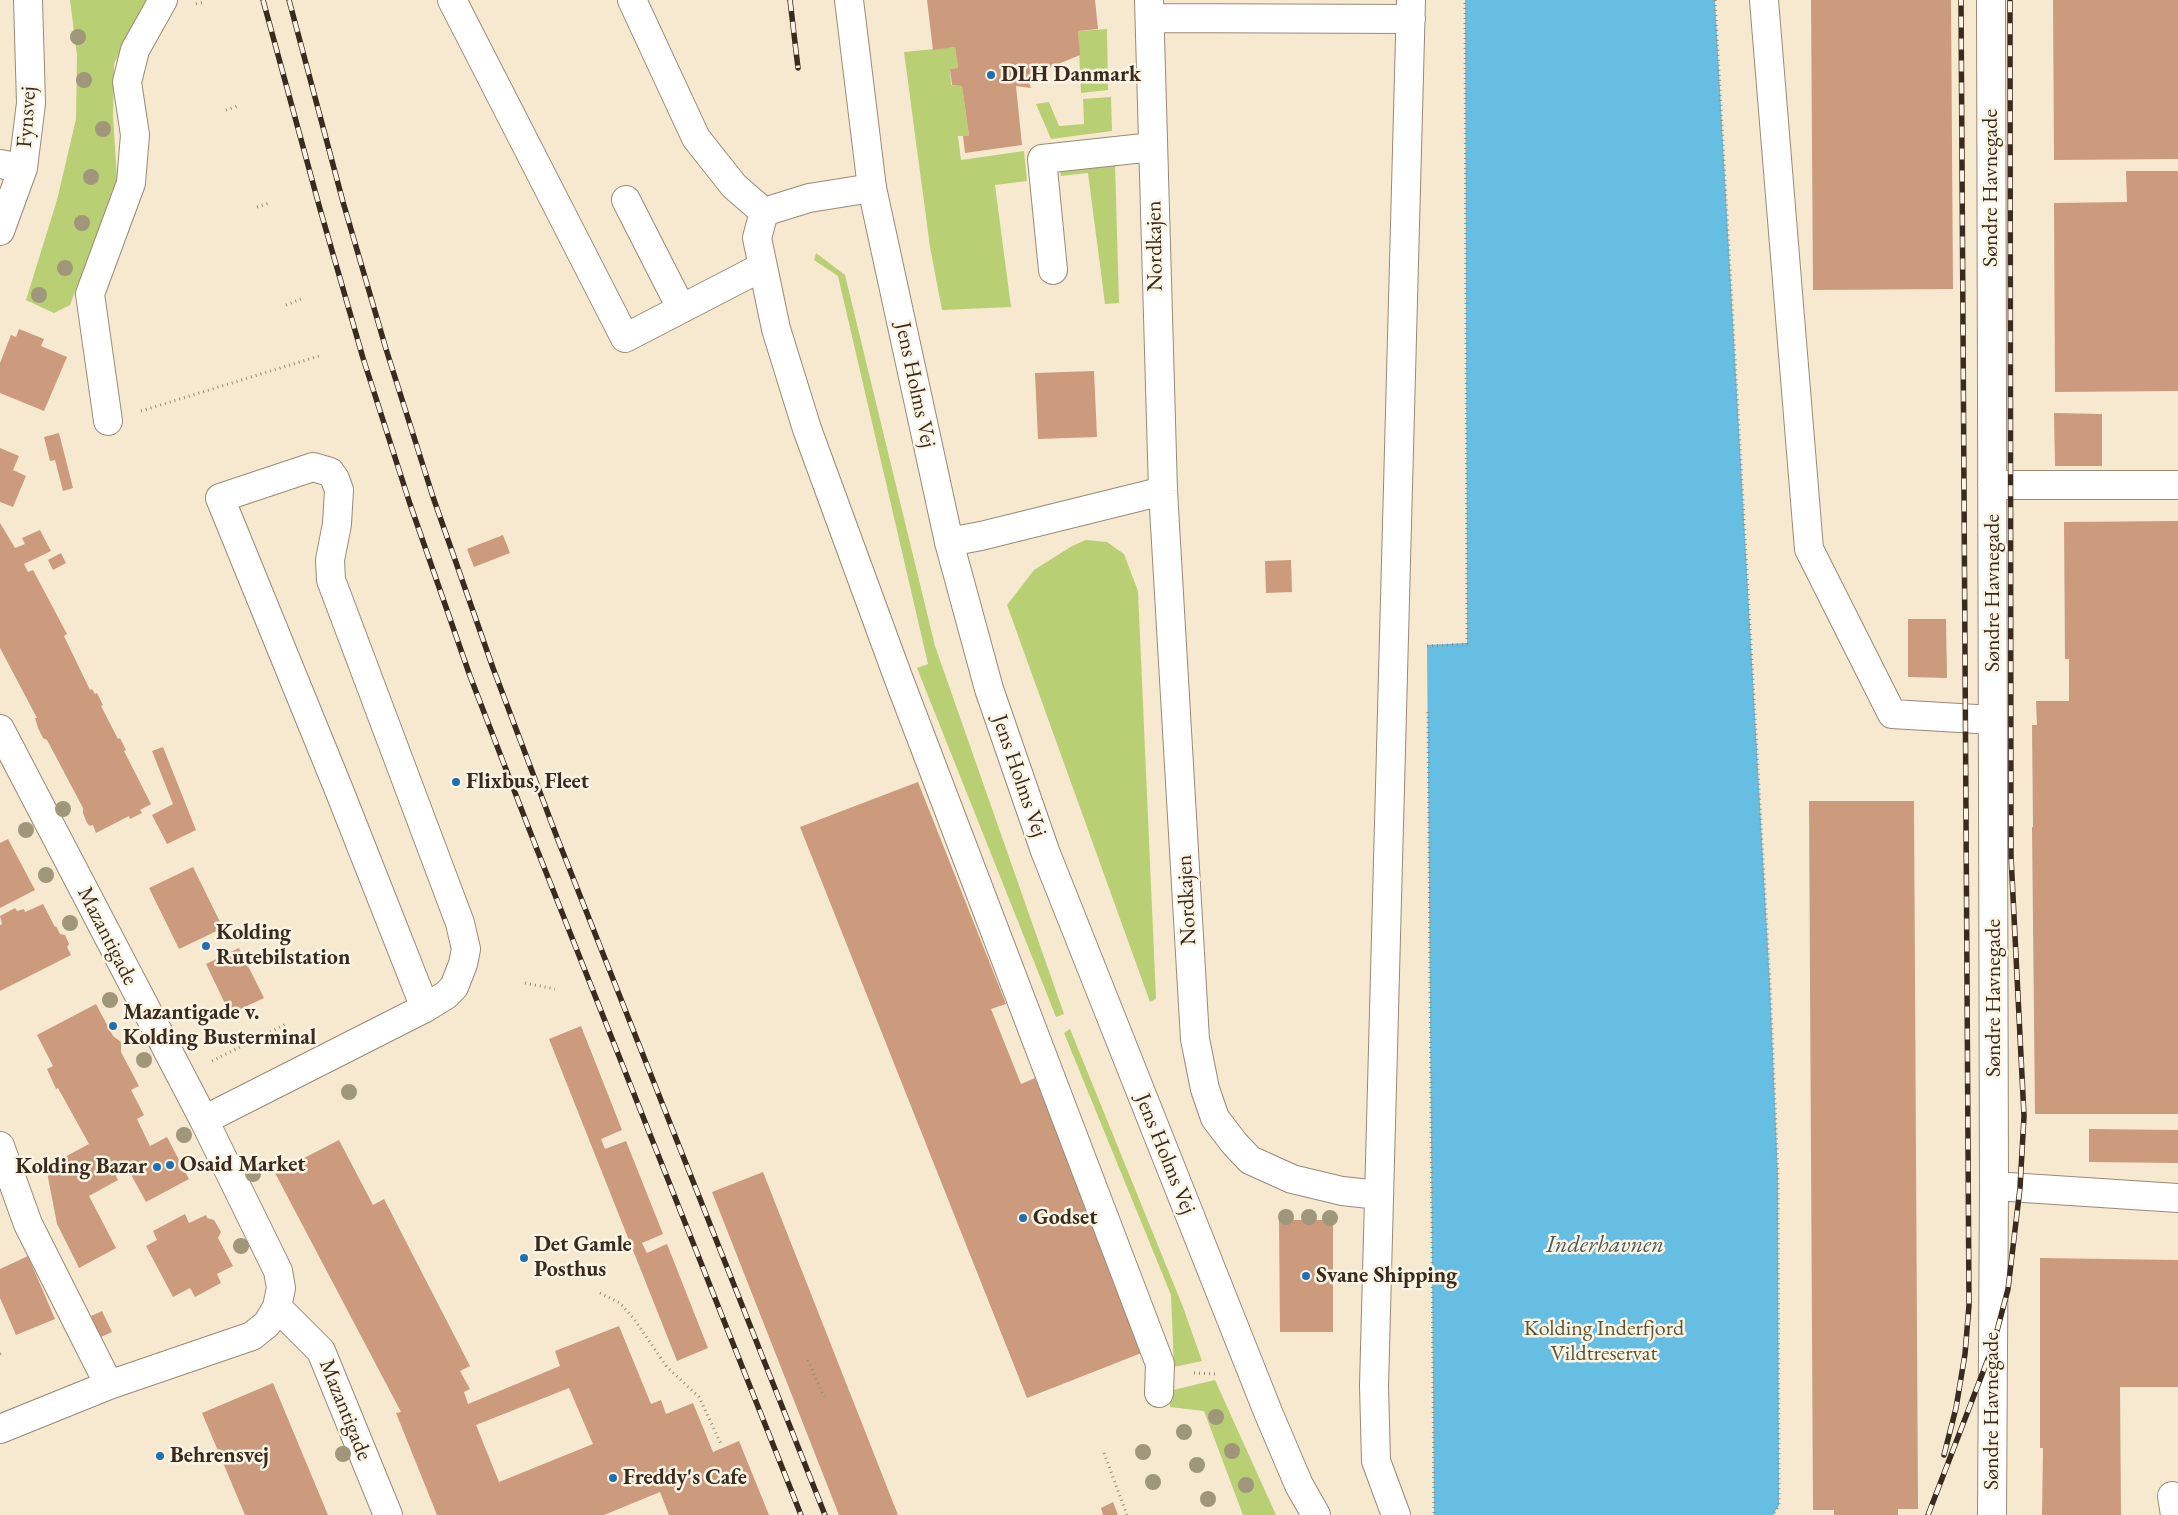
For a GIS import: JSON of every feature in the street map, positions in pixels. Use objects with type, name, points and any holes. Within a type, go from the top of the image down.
[{"type":"street","name":"Fynsvej","points":[[0,230],[11,166],[31,103],[28,0]]},
{"type":"street","points":[[108,421],[90,294],[130,183],[135,135],[127,82],[135,50],[163,0]]},
{"type":"street","points":[[452,0],[625,338],[762,267]]},
{"type":"street","points":[[632,0],[696,138],[734,186],[764,212]]},
{"type":"street","name":"Jens Holms Vej","points":[[849,0],[872,188],[949,542],[989,689],[1045,851],[1253,1375],[1299,1485],[1316,1515]]},
{"type":"street","points":[[1764,0],[1809,549],[1892,714],[1993,720]]},
{"type":"street","name":"Søndre Havnegade","points":[[1985,1512],[1994,1186],[1991,0]]},
{"type":"street","points":[[1150,9],[1411,10],[1374,1386],[1376,1461],[1396,1515]]},
{"type":"street","name":"Nordkajen","points":[[1150,9],[1162,491],[1195,1039],[1205,1089],[1215,1118],[1250,1160],[1292,1179],[1342,1192],[1379,1195]]},
{"type":"street","points":[[1053,270],[1042,158],[1153,147]]},
{"type":"street","points":[[764,212],[809,198],[872,188]]},
{"type":"street","points":[[626,200],[682,308]]},
{"type":"street","points":[[764,212],[756,238],[776,329],[807,429],[898,677],[1160,1364],[1159,1382]]},
{"type":"street","points":[[204,1120],[425,1008],[446,995],[454,987],[463,964],[466,949],[460,922],[331,580],[330,560],[340,505],[336,479],[330,472],[313,467],[220,498],[340,790],[425,1008]]},
{"type":"street","points":[[1992,485],[2178,485]]},
{"type":"street","points":[[949,542],[981,536],[1162,491]]},
{"type":"street","name":"Mazantigade","points":[[0,729],[204,1120],[278,1271],[281,1288],[277,1307],[321,1351],[388,1515]]},
{"type":"street","points":[[0,1146],[28,1224],[109,1385]]},
{"type":"street","points":[[1994,1186],[2178,1198]]},
{"type":"street","points":[[0,1429],[109,1385],[252,1336],[267,1324],[277,1307]]},
{"type":"path","points":[[1428,655],[1428,645],[1467,644],[1465,0]]},
{"type":"path","points":[[1714,0],[1770,984],[1778,1175],[1778,1505],[1773,1515]]},
{"type":"path","points":[[226,110],[238,106]]},
{"type":"path","points":[[257,207],[270,203]]},
{"type":"path","points":[[286,305],[301,300]]},
{"type":"path","points":[[108,421],[319,356]]},
{"type":"path","points":[[1428,704],[1434,1515]]},
{"type":"path","points":[[525,983],[555,989]]},
{"type":"path","points":[[180,1077],[286,1024]]},
{"type":"path","points":[[600,1293],[620,1303],[668,1366],[700,1397],[721,1444]]},
{"type":"path","points":[[808,1360],[824,1397]]},
{"type":"path","points":[[1159,1382],[1253,1375]]},
{"type":"path","points":[[1104,1453],[1127,1515]]},
{"type":"green space","points":[[70,0],[149,0],[130,31],[114,64],[113,116],[117,179],[70,305],[54,313],[26,300],[57,200],[76,119],[77,55]]},
{"type":"green space","points":[[1107,29],[1108,90],[1081,93],[1078,31]]},
{"type":"green space","points":[[955,47],[958,68],[950,69],[951,85],[962,86],[969,136],[958,136],[961,160],[1024,151],[1027,181],[995,185],[1011,307],[942,310],[930,247],[904,52]]},
{"type":"green space","points":[[1111,97],[1112,131],[1051,139],[1036,104],[1049,102],[1059,126],[1084,124],[1083,99]]},
{"type":"green space","points":[[1115,164],[1119,303],[1105,304],[1088,173],[1061,176],[1060,170]]},
{"type":"green space","points":[[816,253],[845,275],[935,646],[1064,1014],[1056,1017],[917,668],[928,664],[838,276],[814,260]]},
{"type":"green space","points":[[1086,540],[1107,542],[1124,554],[1138,591],[1156,999],[1150,1002],[1007,605],[1034,570],[1072,546]]},
{"type":"green space","points":[[1070,1029],[1183,1307],[1202,1361],[1174,1367],[1171,1295],[1064,1033]]},
{"type":"green space","points":[[1215,1380],[1276,1515],[1243,1515],[1204,1411],[1170,1407],[1169,1391]]},
{"type":"water","name":"Inderhavnen","points":[[1465,0],[1715,0],[1770,984],[1778,1175],[1779,1505],[1773,1515],[1434,1515],[1427,645],[1467,643]]},
{"type":"building","name":"DLH Danmark","points":[[927,0],[1095,0],[1098,29],[1078,31],[1080,55],[1027,77],[1031,88],[1016,86],[1022,145],[965,153],[963,136],[969,136],[962,86],[952,85],[950,69],[958,68],[955,47],[933,50]]},
{"type":"building","points":[[1811,0],[1951,0],[1953,289],[1813,290]]},
{"type":"building","points":[[2053,0],[2178,0],[2178,159],[2054,160]]},
{"type":"building","points":[[2126,171],[2178,171],[2178,391],[2055,392],[2054,203],[2127,202]]},
{"type":"building","points":[[19,329],[44,339],[41,346],[67,357],[44,411],[0,393],[0,363],[11,335],[16,337]]},
{"type":"building","points":[[1094,371],[1097,437],[1038,439],[1035,373]]},
{"type":"building","points":[[2054,413],[2102,414],[2102,466],[2055,466]]},
{"type":"building","points":[[59,433],[73,488],[63,491],[55,460],[50,461],[44,437]]},
{"type":"building","points":[[0,448],[19,456],[13,470],[26,476],[13,507],[0,502]]},
{"type":"building","points":[[2178,521],[2178,1114],[2035,1114],[2032,725],[2037,725],[2036,701],[2069,701],[2069,659],[2065,659],[2064,522]]},
{"type":"building","points":[[0,523],[15,548],[25,544],[22,538],[40,530],[51,551],[24,564],[28,572],[33,570],[67,634],[64,636],[90,690],[92,689],[95,694],[97,693],[103,705],[101,706],[118,739],[120,738],[126,750],[124,751],[151,804],[140,810],[142,813],[130,819],[129,816],[96,833],[93,825],[90,826],[87,823],[83,808],[47,740],[43,738],[35,718],[37,718],[0,648]]},
{"type":"building","points":[[503,535],[510,553],[474,567],[467,549]]},
{"type":"building","points":[[61,553],[66,563],[53,570],[48,560]]},
{"type":"building","points":[[1291,560],[1292,592],[1266,593],[1265,561]]},
{"type":"building","points":[[1908,619],[1946,619],[1947,678],[1908,677]]},
{"type":"building","points":[[163,747],[196,830],[167,844],[152,815],[173,804],[152,751]]},
{"type":"building","name":"Godset","points":[[918,782],[1006,1004],[991,1009],[1021,1084],[1035,1078],[1144,1352],[1027,1398],[800,827]]},
{"type":"building","points":[[1809,801],[1914,801],[1918,1509],[1898,1509],[1898,1515],[1834,1515],[1834,1510],[1813,1510]]},
{"type":"building","points":[[8,839],[35,890],[0,908],[0,843]]},
{"type":"building","points":[[193,867],[223,928],[179,949],[149,888]]},
{"type":"building","points":[[43,904],[55,927],[60,934],[65,935],[69,944],[67,947],[71,955],[0,991],[0,925],[2,924],[0,916],[15,908],[17,911],[24,909],[25,912]]},
{"type":"building","points":[[239,948],[264,998],[230,1014],[206,964]]},
{"type":"building","points":[[96,1004],[113,1036],[121,1042],[121,1052],[139,1086],[131,1090],[144,1115],[137,1119],[150,1146],[167,1137],[189,1179],[146,1202],[124,1162],[112,1168],[118,1180],[89,1196],[116,1248],[79,1268],[57,1224],[46,1167],[89,1144],[58,1088],[56,1089],[47,1069],[53,1066],[37,1035]]},
{"type":"building","points":[[581,1026],[622,1130],[601,1139],[605,1149],[626,1141],[663,1234],[642,1243],[647,1253],[667,1244],[708,1348],[677,1361],[549,1039]]},
{"type":"building","points":[[2089,1129],[2178,1130],[2178,1163],[2089,1162]]},
{"type":"building","points":[[339,1140],[373,1205],[384,1199],[470,1366],[460,1371],[470,1389],[464,1392],[468,1404],[560,1366],[555,1351],[619,1326],[651,1404],[661,1400],[666,1414],[693,1403],[713,1452],[739,1441],[769,1515],[669,1515],[660,1492],[604,1515],[437,1515],[396,1413],[401,1412],[275,1173]],"holes":[[[569,1388],[593,1444],[499,1482],[476,1425]]]},
{"type":"building","points":[[763,1172],[898,1515],[839,1515],[712,1192]]},
{"type":"building","points":[[185,1214],[189,1223],[206,1215],[207,1218],[214,1220],[221,1232],[218,1238],[233,1266],[217,1274],[221,1283],[195,1297],[190,1288],[173,1297],[146,1246],[157,1240],[153,1231]]},
{"type":"building","name":"Svane Shipping","points":[[1279,1220],[1333,1220],[1333,1332],[1280,1332]]},
{"type":"building","points":[[28,1256],[55,1319],[16,1335],[0,1298],[0,1269]]},
{"type":"building","points":[[2040,1258],[2178,1260],[2178,1387],[2120,1387],[2121,1515],[2042,1515],[2043,1448],[2040,1448]]},
{"type":"building","points":[[102,1311],[112,1332],[101,1337],[91,1316]]},
{"type":"building","points":[[273,1383],[328,1515],[245,1515],[202,1413]]},
{"type":"building","points":[[1113,1502],[1118,1515],[1103,1515],[1101,1508]]},
{"type":"railway","points":[[263,0],[363,358],[410,504],[470,676],[801,1515]]},
{"type":"railway","points":[[289,0],[343,202],[386,349],[433,497],[493,668],[558,840],[825,1515]]},
{"type":"railway","points":[[790,0],[798,68]]},
{"type":"railway","points":[[1944,1455],[1956,1408],[1965,1354],[1969,1305],[1961,0]]},
{"type":"railway","points":[[1928,1515],[1993,1346],[2008,1289],[2020,1188],[2024,1116],[2011,856],[2010,0]]},
{"type":"place","name":"DLH Danmark","points":[[991,75]]},
{"type":"place","name":"Flixbus, Fleet","points":[[456,782]]},
{"type":"place","name":"Kolding Rutebilstation","points":[[206,946]]},
{"type":"place","name":"Mazantigade v. Kolding Busterminal","points":[[113,1026]]},
{"type":"place","name":"Osaid Market","points":[[170,1165]]},
{"type":"place","name":"Kolding Bazar","points":[[157,1167]]},
{"type":"place","name":"Godset","points":[[1023,1218]]},
{"type":"place","name":"Det Gamle Posthus","points":[[524,1258]]},
{"type":"place","name":"Svane Shipping","points":[[1306,1276]]},
{"type":"place","name":"Behrensvej","points":[[160,1456]]},
{"type":"place","name":"Freddy's Cafe","points":[[613,1478]]},
{"type":"park label","name":"Kolding Inderfjord Vildtreservat","points":[[1604,1342]]}]
